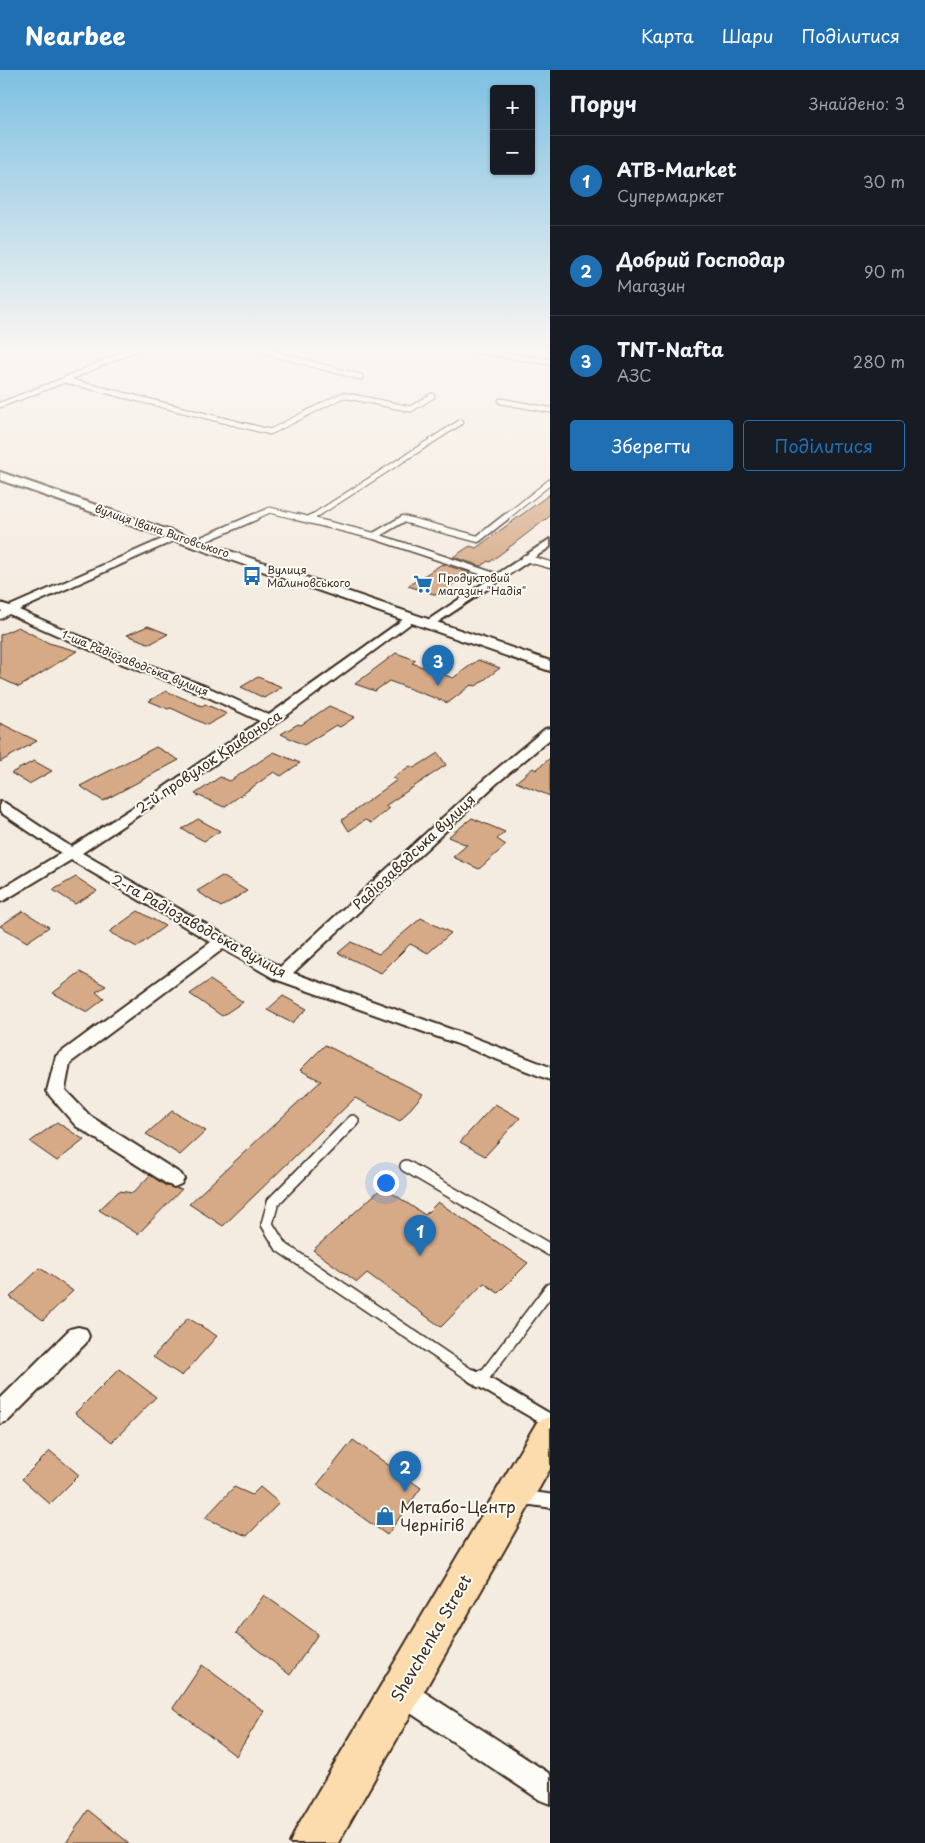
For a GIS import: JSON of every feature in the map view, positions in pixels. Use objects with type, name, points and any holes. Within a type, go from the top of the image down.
[{"type":"main road","name":"Shevchenka Street","points":[[313,1843],[400,1691],[532,1499],[550,1434]]},
{"type":"street","name":"вулиця Івана Виговського","points":[[0,476],[550,666]]},
{"type":"street","points":[[3,611],[176,536]]},
{"type":"street","points":[[428,624],[550,542]]},
{"type":"street","name":"1-ша Радіозаводська вулиця","points":[[3,611],[201,689],[270,721]]},
{"type":"street","name":"2-й провулок Кривоноса","points":[[0,897],[72,854],[270,721],[412,618]]},
{"type":"street","name":"Радіозаводська вулиця","points":[[281,974],[491,781],[550,732]]},
{"type":"street","name":"2-га Радіозаводська вулиця","points":[[0,806],[72,854],[281,974],[461,1039],[550,1074]]},
{"type":"street","points":[[174,1178],[83,1121],[56,1090],[62,1060],[223,941]]},
{"type":"street","points":[[0,1414],[78,1336]]},
{"type":"street","points":[[400,1691],[550,1790]]},
{"type":"lane","points":[[308,520],[447,431]]},
{"type":"lane","points":[[374,536],[404,519],[478,539],[550,482]]},
{"type":"lane","points":[[195,543],[270,510],[374,536],[498,577]]},
{"type":"lane","points":[[525,558],[550,565]]},
{"type":"lane","points":[[353,1121],[273,1202],[267,1224],[281,1247],[480,1381],[550,1421]]},
{"type":"lane","points":[[406,1166],[550,1250]]},
{"type":"lane","points":[[480,1381],[550,1289]]},
{"type":"building","points":[[550,494],[550,516],[490,562],[488,561],[481,566],[453,557],[470,546],[476,548]]},
{"type":"building","points":[[442,564],[470,573],[437,595],[408,586]]},
{"type":"building","points":[[148,626],[168,634],[150,644],[127,635]]},
{"type":"building","points":[[18,627],[49,643],[77,651],[19,687],[0,678],[0,635]]},
{"type":"building","points":[[396,653],[416,660],[412,663],[453,678],[478,660],[500,668],[476,686],[471,685],[448,703],[389,681],[375,691],[355,684]]},
{"type":"building","points":[[258,677],[282,687],[264,698],[241,687]]},
{"type":"building","points":[[166,691],[202,706],[205,704],[227,714],[207,725],[171,708],[168,709],[149,701]]},
{"type":"building","points":[[329,706],[355,717],[340,727],[336,725],[304,745],[281,734],[298,724],[301,725]]},
{"type":"building","points":[[0,723],[37,741],[0,762]]},
{"type":"building","points":[[156,747],[179,760],[103,801],[80,786]]},
{"type":"building","points":[[274,752],[300,763],[281,776],[274,772],[224,807],[195,794],[220,777],[230,781]]},
{"type":"building","points":[[438,753],[446,765],[385,806],[389,808],[371,823],[365,820],[349,831],[342,820],[397,780],[392,778],[410,766],[414,768]]},
{"type":"building","points":[[550,758],[550,796],[516,782],[533,768],[536,770]]},
{"type":"building","points":[[34,761],[52,771],[29,784],[11,773]]},
{"type":"building","points":[[472,818],[505,832],[497,839],[506,845],[479,869],[453,857],[467,845],[448,837]]},
{"type":"building","points":[[198,819],[220,831],[204,841],[182,829]]},
{"type":"building","points":[[222,876],[247,891],[221,907],[197,891]]},
{"type":"building","points":[[76,877],[97,891],[75,904],[53,890]]},
{"type":"building","points":[[23,911],[49,927],[27,942],[0,926]]},
{"type":"building","points":[[138,911],[165,926],[137,947],[109,932]]},
{"type":"building","points":[[421,918],[451,933],[428,953],[410,944],[381,973],[338,953],[351,942],[379,954]]},
{"type":"building","points":[[80,972],[106,986],[96,992],[104,999],[87,1012],[53,993]]},
{"type":"building","points":[[210,980],[243,1002],[222,1016],[190,994]]},
{"type":"building","points":[[283,996],[307,1009],[292,1023],[267,1010]]},
{"type":"building","points":[[325,1045],[423,1094],[400,1121],[355,1098],[223,1226],[189,1204],[321,1081],[300,1070]]},
{"type":"building","points":[[495,1104],[520,1118],[485,1156],[460,1142]]},
{"type":"building","points":[[172,1111],[206,1131],[180,1155],[146,1134]]},
{"type":"building","points":[[57,1122],[84,1140],[57,1161],[30,1142]]},
{"type":"building","points":[[150,1175],[166,1186],[182,1189],[138,1234],[99,1210],[119,1191],[133,1193]]},
{"type":"building","points":[[383,1187],[425,1215],[438,1202],[528,1263],[498,1293],[484,1283],[441,1327],[367,1273],[357,1282],[313,1250]]},
{"type":"building","points":[[40,1268],[73,1291],[43,1320],[10,1297]]},
{"type":"building","points":[[188,1318],[217,1336],[182,1376],[153,1357]]},
{"type":"building","points":[[119,1369],[156,1397],[112,1442],[75,1413]]},
{"type":"building","points":[[353,1440],[421,1488],[387,1535],[317,1485]]},
{"type":"building","points":[[50,1451],[79,1475],[50,1504],[22,1479]]},
{"type":"building","points":[[234,1487],[252,1495],[260,1487],[279,1503],[247,1536],[205,1518]]},
{"type":"building","points":[[264,1595],[318,1634],[290,1675],[236,1633]]},
{"type":"building","points":[[202,1665],[264,1711],[236,1756],[173,1708]]},
{"type":"building","points":[[88,1810],[129,1843],[66,1843]]},
{"type":"place","name":"Вулиця Малиновського","points":[[252,576]]},
{"type":"place","name":"Продуктовий магазин \"Надія\"","points":[[423,584]]},
{"type":"place","name":"TNT-Nafta","points":[[438,686]]},
{"type":"place","name":"ATB-Market","points":[[420,1256]]},
{"type":"place","name":"Добрий Господар","points":[[405,1492]]},
{"type":"place","name":"Метабо-Центр Чернігів","points":[[385,1516]]}]
